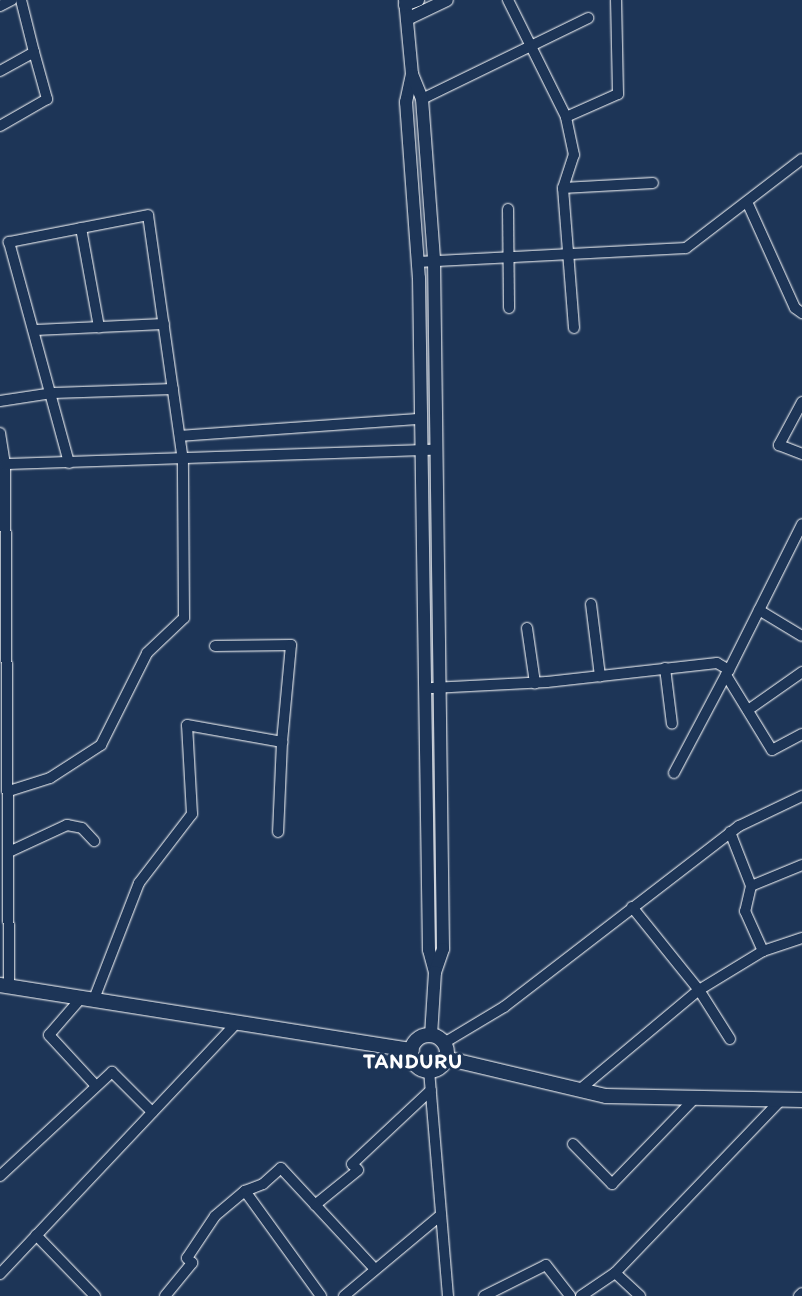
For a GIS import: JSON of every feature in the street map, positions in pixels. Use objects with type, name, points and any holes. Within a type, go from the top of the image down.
[{"type":"highway","points":[[4,985],[412,1050]]},
{"type":"highway","points":[[446,1058],[444,1043],[431,1035],[420,1037],[412,1050],[417,1066],[429,1070],[446,1058],[578,1091],[694,1099],[802,1100]]},
{"type":"main road","points":[[418,0],[405,2],[412,74],[422,100],[434,260],[437,688],[443,949],[435,972],[431,1035]]},
{"type":"main road","points":[[407,19],[447,0]]},
{"type":"main road","points":[[412,74],[406,102],[418,262],[419,451],[429,950],[435,972]]},
{"type":"street","points":[[0,6],[12,0]]},
{"type":"street","points":[[0,126],[47,99],[20,0]]},
{"type":"street","points":[[508,0],[566,117],[574,155],[563,188],[571,252],[574,328]]},
{"type":"street","points":[[566,117],[618,94],[616,0]]},
{"type":"street","points":[[422,100],[588,18]]},
{"type":"street","points":[[0,71],[34,52]]},
{"type":"street","points":[[418,262],[571,252],[686,248],[748,204],[802,159]]},
{"type":"street","points":[[563,188],[652,182]]},
{"type":"street","points":[[748,204],[795,308],[802,313]]},
{"type":"street","points":[[508,208],[505,256],[509,308]]},
{"type":"street","points":[[9,791],[50,778],[102,745],[147,653],[184,618],[184,461],[148,215],[4,245],[35,330],[53,393],[69,463]]},
{"type":"street","points":[[81,228],[99,327]]},
{"type":"street","points":[[35,330],[164,324]]},
{"type":"street","points":[[0,400],[53,393],[173,390]]},
{"type":"street","points":[[802,402],[779,445],[802,454]]},
{"type":"street","points":[[180,436],[419,419]]},
{"type":"street","points":[[0,433],[5,464],[3,661],[10,851],[4,985]]},
{"type":"street","points":[[5,464],[184,461],[434,450]]},
{"type":"street","points":[[674,773],[802,524]]},
{"type":"street","points":[[591,604],[600,676]]},
{"type":"street","points":[[759,610],[802,636]]},
{"type":"street","points":[[527,628],[535,682]]},
{"type":"street","points":[[215,646],[291,645],[282,742],[278,832]]},
{"type":"street","points":[[424,688],[535,682],[717,663],[727,673],[772,750],[802,734]]},
{"type":"street","points":[[665,668],[672,724]]},
{"type":"street","points":[[748,710],[802,672]]},
{"type":"street","points":[[96,1086],[49,1035],[88,998],[139,883],[192,814],[187,725],[282,742]]},
{"type":"street","points":[[444,1043],[504,1007],[730,832],[802,796]]},
{"type":"street","points":[[10,851],[66,825],[82,828],[94,841]]},
{"type":"street","points":[[730,832],[751,886],[744,911],[763,951]]},
{"type":"street","points":[[751,886],[802,865]]},
{"type":"street","points":[[632,907],[699,990],[730,1039]]},
{"type":"street","points":[[578,1091],[699,990],[763,951],[802,938]]},
{"type":"street","points":[[0,1274],[238,1021]]},
{"type":"street","points":[[429,1070],[448,1296]]},
{"type":"street","points":[[0,1176],[112,1072],[152,1112]]},
{"type":"street","points":[[315,1205],[358,1170],[352,1164],[431,1090]]},
{"type":"street","points":[[573,1144],[612,1184],[694,1099]]},
{"type":"street","points":[[581,1296],[615,1272],[782,1100]]},
{"type":"street","points":[[165,1296],[192,1263],[187,1258],[215,1216],[245,1191],[263,1184],[281,1168],[375,1269]]},
{"type":"street","points":[[245,1191],[321,1296]]},
{"type":"street","points":[[344,1296],[441,1215]]},
{"type":"street","points":[[36,1235],[94,1296]]},
{"type":"street","points":[[484,1296],[546,1265],[570,1296]]},
{"type":"street","points":[[615,1272],[640,1296]]},
{"type":"street","points":[[799,1296],[802,1293]]},
{"type":"district","name":"TANDURU","points":[[413,1061]]}]
